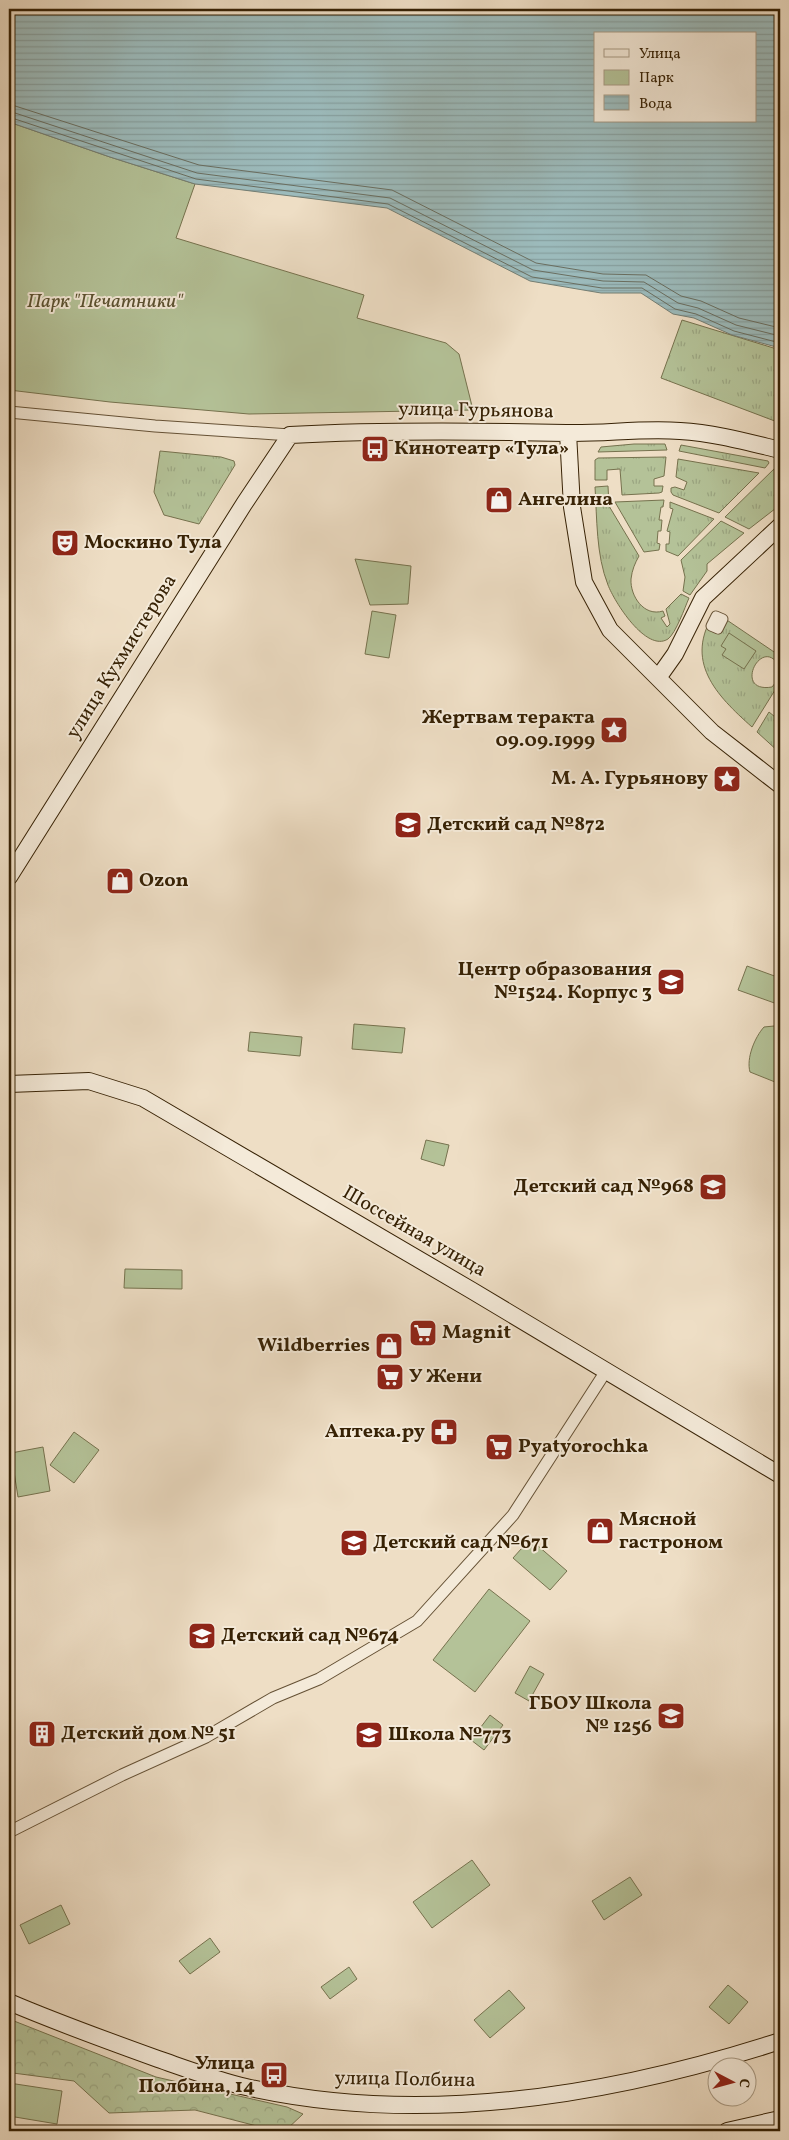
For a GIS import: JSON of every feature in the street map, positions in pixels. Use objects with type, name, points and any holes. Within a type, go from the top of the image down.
[{"type":"main road","name":"улица Гурьянова","points":[[290,435],[385,431],[485,430],[568,433],[572,507],[584,582],[610,630],[712,732],[780,786]]},
{"type":"main road","points":[[568,433],[679,430],[725,436],[780,450]]},
{"type":"main road","name":"улица Кухмистерова","points":[[9,877],[244,504],[290,435]]},
{"type":"main road","points":[[658,678],[675,654],[703,598],[780,526]]},
{"type":"main road","name":"Шоссейная улица","points":[[9,1084],[89,1081],[144,1098],[780,1476]]},
{"type":"main road","name":"улица Полбина","points":[[9,2002],[114,2043],[245,2087],[341,2102],[382,2105],[436,2106],[483,2103],[574,2091],[654,2076],[780,2041]]},
{"type":"main road","points":[[727,2131],[776,2120]]},
{"type":"street","name":"улица Гурьянова","points":[[9,412],[155,426],[290,435]]},
{"type":"street","points":[[9,1832],[122,1775],[206,1737],[273,1698],[319,1679],[417,1621],[513,1515],[606,1371]]},
{"type":"green space","name":"Парк \"Печатники\"","points":[[9,122],[195,184],[176,238],[364,295],[357,318],[446,343],[459,354],[473,410],[249,414],[110,402],[9,390]]},
{"type":"green space","points":[[682,320],[780,350],[780,423],[661,378]]},
{"type":"green space","points":[[665,444],[667,450],[598,452],[601,447]]},
{"type":"green space","points":[[681,445],[768,461],[769,463],[765,468],[679,451]]},
{"type":"green space","points":[[160,451],[221,457],[234,461],[235,465],[199,524],[164,515],[154,492]]},
{"type":"green space","points":[[666,457],[664,476],[654,479],[654,486],[663,486],[662,492],[659,493],[622,495],[620,469],[607,470],[607,480],[595,480],[595,460],[598,458]]},
{"type":"green space","points":[[678,459],[759,473],[719,513],[673,495],[671,488],[675,487],[684,490],[687,482],[676,477]]},
{"type":"green space","points":[[780,465],[780,505],[749,529],[725,517],[777,466]]},
{"type":"green space","points":[[608,486],[609,506],[639,556],[632,573],[631,586],[640,604],[650,611],[663,611],[665,616],[661,618],[667,627],[670,624],[666,609],[681,594],[689,598],[677,626],[668,639],[659,641],[650,639],[641,632],[624,613],[608,585],[599,549],[595,487]]},
{"type":"green space","points":[[664,500],[659,520],[662,520],[661,531],[658,531],[657,543],[660,544],[659,550],[644,552],[615,502]]},
{"type":"green space","points":[[670,502],[714,519],[678,556],[666,551],[670,532],[667,531],[673,509],[670,508]]},
{"type":"green space","points":[[721,521],[744,533],[707,564],[707,571],[690,595],[683,591],[685,577],[681,560]]},
{"type":"green space","points":[[355,559],[411,566],[408,604],[370,605]]},
{"type":"green space","points":[[372,611],[396,615],[389,658],[365,654]]},
{"type":"green space","points":[[715,612],[780,656],[780,668],[773,659],[766,657],[759,660],[754,667],[752,675],[754,682],[760,687],[772,687],[780,677],[780,682],[752,727],[716,689],[708,676],[703,661],[702,646],[706,630]]},
{"type":"green space","points":[[729,633],[756,651],[744,669],[722,655],[726,649],[721,646]]},
{"type":"green space","points":[[769,712],[780,721],[780,753],[757,732]]},
{"type":"green space","points":[[747,966],[780,978],[780,1005],[738,990]]},
{"type":"green space","points":[[354,1024],[405,1028],[402,1053],[352,1049]]},
{"type":"green space","points":[[774,1026],[780,1029],[780,1084],[750,1072],[749,1066],[750,1054],[757,1036],[764,1027]]},
{"type":"green space","points":[[250,1032],[302,1037],[300,1056],[248,1051]]},
{"type":"green space","points":[[426,1140],[449,1145],[444,1166],[421,1159]]},
{"type":"green space","points":[[125,1269],[182,1270],[182,1289],[124,1288]]},
{"type":"green space","points":[[74,1432],[99,1450],[74,1483],[50,1465]]},
{"type":"green space","points":[[43,1447],[50,1491],[18,1497],[11,1453]]},
{"type":"green space","points":[[530,1539],[567,1571],[550,1590],[513,1558]]},
{"type":"green space","points":[[489,1589],[530,1621],[475,1692],[433,1660]]},
{"type":"green space","points":[[530,1666],[544,1674],[529,1701],[515,1693]]},
{"type":"green space","points":[[490,1715],[503,1725],[484,1750],[471,1740]]},
{"type":"green space","points":[[472,1860],[490,1885],[432,1928],[413,1902]]},
{"type":"green space","points":[[630,1877],[642,1895],[604,1920],[592,1901]]},
{"type":"green space","points":[[61,1905],[70,1924],[29,1944],[20,1925]]},
{"type":"green space","points":[[210,1938],[220,1952],[190,1974],[179,1961]]},
{"type":"green space","points":[[349,1967],[357,1979],[330,1999],[321,1987]]},
{"type":"green space","points":[[728,1985],[748,2002],[729,2024],[709,2007]]},
{"type":"green space","points":[[509,1990],[525,2008],[490,2038],[474,2020]]},
{"type":"green space","points":[[9,2019],[156,2077],[287,2107],[303,2114],[285,2131],[276,2131],[195,2110],[109,2113],[74,2081],[13,2073],[9,2075]]},
{"type":"green space","points":[[9,2083],[62,2091],[57,2124],[9,2116]]},
{"type":"water","points":[[9,9],[780,9],[780,348],[732,335],[694,318],[673,314],[641,293],[601,293],[530,281],[387,208],[195,184],[9,122]]},
{"type":"place","name":"Кинотеатр «Тула»","points":[[375,449]]},
{"type":"place","name":"Ангелина","points":[[499,500]]},
{"type":"place","name":"Москино Тула","points":[[65,543]]},
{"type":"place","name":"Жертвам теракта 09.09.1999","points":[[614,730]]},
{"type":"place","name":"М. А. Гурьянову","points":[[727,779]]},
{"type":"place","name":"Детский сад №872","points":[[408,825]]},
{"type":"place","name":"Ozon","points":[[120,881]]},
{"type":"place","name":"Центр образования №1524. Корпус 3","points":[[671,982]]},
{"type":"place","name":"Детский сад №968","points":[[713,1187]]},
{"type":"place","name":"Magnit","points":[[423,1333]]},
{"type":"place","name":"Wildberries","points":[[389,1346]]},
{"type":"place","name":"У Жени","points":[[390,1377]]},
{"type":"place","name":"Аптека.ру","points":[[444,1432]]},
{"type":"place","name":"Pyatyorochka","points":[[499,1447]]},
{"type":"place","name":"Мясной гастроном","points":[[600,1531]]},
{"type":"place","name":"Детский сад №671","points":[[354,1543]]},
{"type":"place","name":"Детский сад №674","points":[[202,1636]]},
{"type":"place","name":"ГБОУ Школа № 1256","points":[[671,1716]]},
{"type":"place","name":"Детский дом № 51","points":[[42,1734]]},
{"type":"place","name":"Школа №773","points":[[369,1735]]},
{"type":"place","name":"Улица Полбина, 14","points":[[274,2075]]}]
